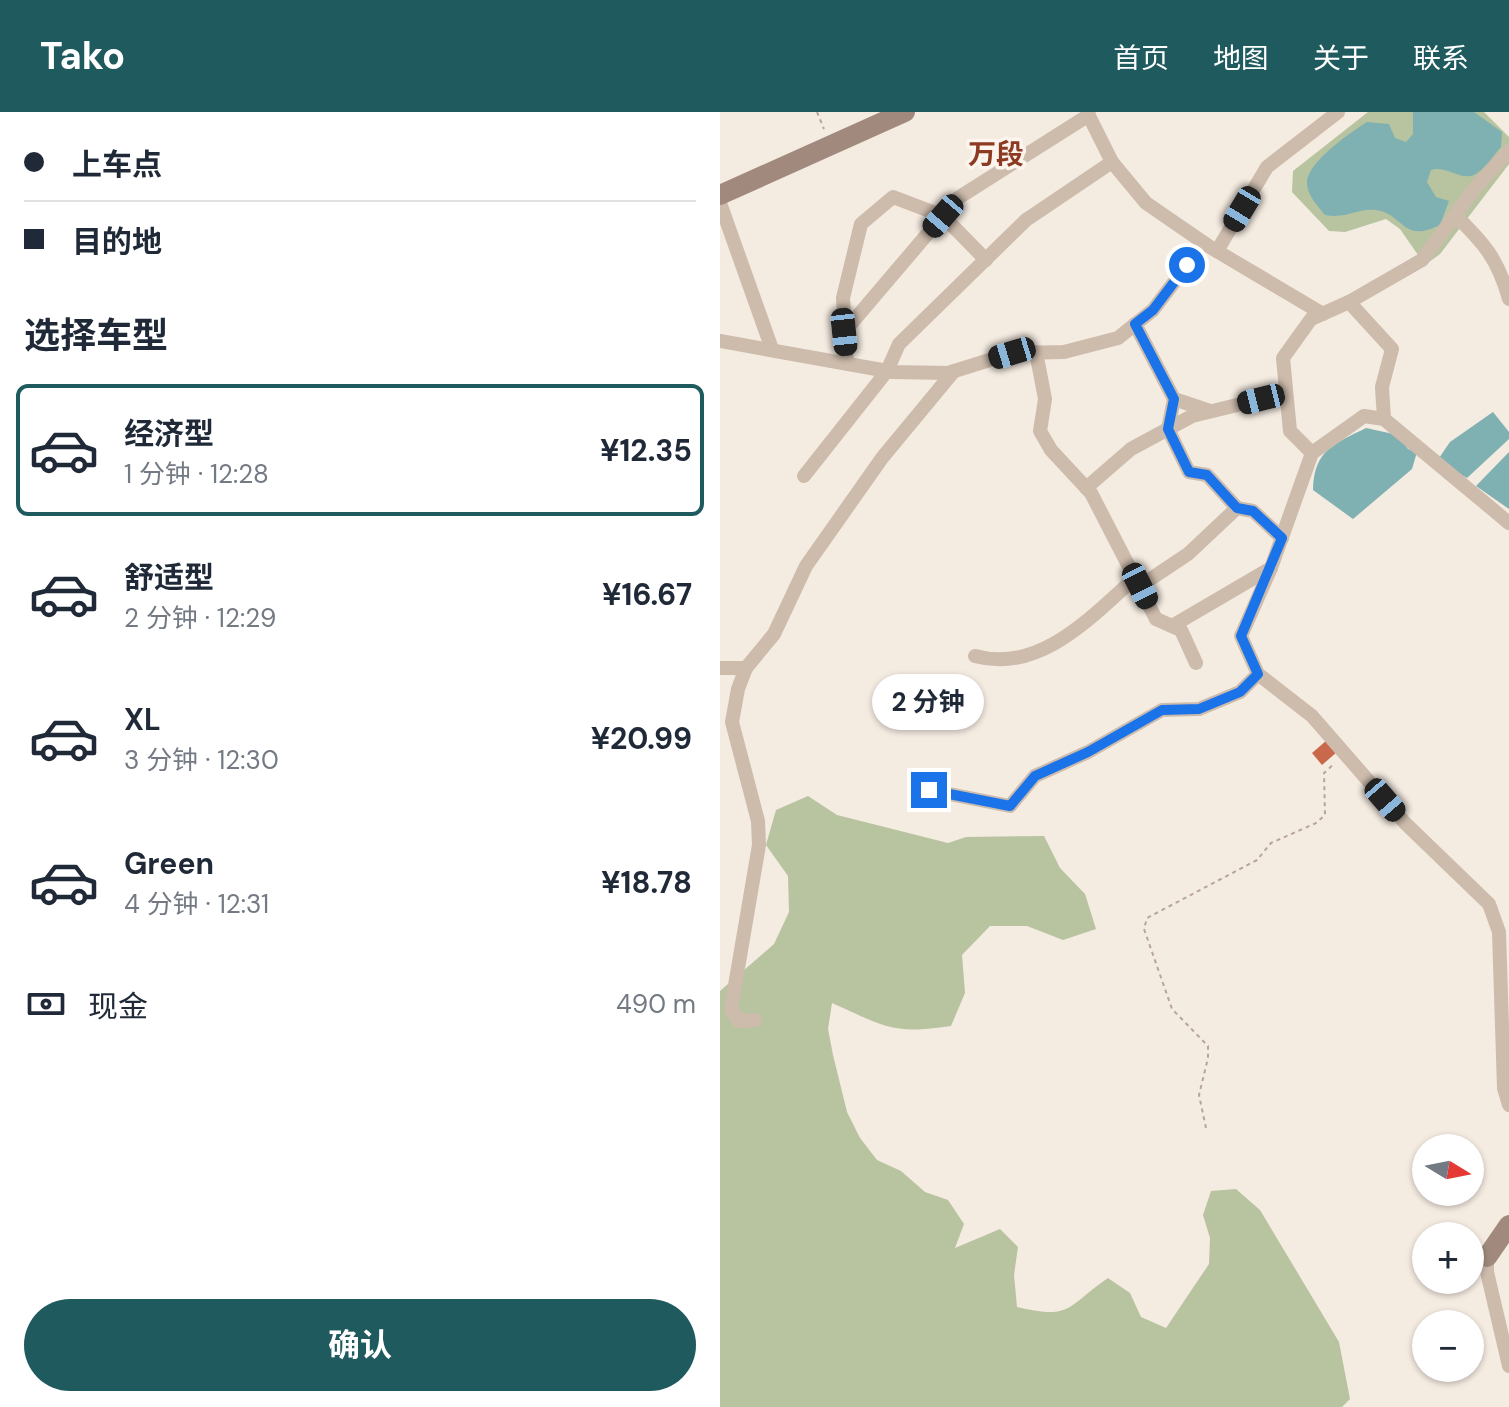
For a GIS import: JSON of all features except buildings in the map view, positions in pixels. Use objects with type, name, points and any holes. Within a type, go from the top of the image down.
[{"type":"street","points":[[720,195],[905,112]]},
{"type":"street","points":[[1217,251],[1267,167],[1338,112]]},
{"type":"street","points":[[844,332],[958,198],[1088,114],[1112,162],[1146,203],[1204,243],[1323,314]]},
{"type":"street","points":[[1312,453],[1290,431],[1283,358],[1311,319],[1349,302],[1422,260],[1509,151]]},
{"type":"street","points":[[804,476],[887,371],[899,344],[1026,220],[1112,162]]},
{"type":"street","points":[[847,363],[843,298],[861,224],[893,197],[943,216],[986,260]]},
{"type":"street","points":[[720,203],[772,349]]},
{"type":"street","points":[[1455,215],[1489,248],[1503,275],[1509,299]]},
{"type":"street","points":[[720,341],[887,371],[954,371],[1012,353],[1064,352],[1118,338],[1153,310],[1204,243]]},
{"type":"street","points":[[1349,302],[1392,349],[1382,387],[1384,419]]},
{"type":"street","points":[[1135,324],[1174,399],[1168,429],[1189,472],[1207,475],[1237,508],[1253,511],[1282,538]]},
{"type":"street","points":[[1036,352],[1045,399],[1040,431],[1051,450],[1086,488],[1156,619],[1181,630],[1196,663]]},
{"type":"street","points":[[755,1020],[739,1021],[731,1009],[759,845],[758,821],[732,722],[738,689],[746,668],[774,634],[806,566],[882,458],[954,371]]},
{"type":"street","points":[[1086,488],[1131,449],[1192,416],[1286,393]]},
{"type":"street","points":[[1174,399],[1211,411]]},
{"type":"street","points":[[1509,523],[1384,419],[1364,416],[1312,453],[1271,568],[1241,636],[1258,674],[1312,716],[1405,823],[1489,904],[1499,932],[1504,1088],[1509,1105]]},
{"type":"street","points":[[975,656],[992,661],[1028,654],[1066,639],[1138,582],[1188,554],[1237,508]]},
{"type":"street","points":[[1172,626],[1271,568]]},
{"type":"street","points":[[720,668],[746,668]]},
{"type":"street","points":[[929,790],[1010,806],[1035,776],[1088,752],[1162,710],[1199,709],[1240,692],[1258,674]]},
{"type":"street","points":[[1509,1225],[1487,1257],[1487,1272],[1509,1366]]},
{"type":"path","points":[[817,112],[831,145]]},
{"type":"path","points":[[1206,1128],[1199,1095],[1208,1046],[1172,1009],[1144,929],[1147,918],[1257,860],[1271,843],[1316,823],[1325,815],[1324,773],[1346,755]]},
{"type":"green space","points":[[1368,112],[1484,112],[1509,137],[1509,164],[1440,254],[1425,265],[1400,229],[1386,219],[1345,232],[1329,231],[1292,192],[1293,171]]},
{"type":"green space","points":[[808,796],[837,815],[948,843],[966,837],[1044,836],[1060,868],[1085,894],[1096,929],[1063,940],[1027,926],[990,926],[962,955],[965,993],[951,1026],[901,1029],[864,1018],[832,1003],[828,1029],[847,1112],[860,1138],[877,1160],[901,1171],[925,1192],[948,1200],[964,1224],[955,1248],[1000,1229],[1018,1247],[1014,1275],[1017,1307],[1059,1311],[1108,1278],[1130,1293],[1141,1317],[1166,1328],[1209,1264],[1210,1238],[1203,1215],[1211,1191],[1236,1189],[1260,1210],[1339,1342],[1350,1399],[1342,1407],[720,1407],[720,991],[774,944],[789,912],[788,876],[766,845],[776,810]]},
{"type":"water","points":[[1413,112],[1474,112],[1502,132],[1501,147],[1474,175],[1431,170],[1427,182],[1436,197],[1449,201],[1440,225],[1427,230],[1410,230],[1376,210],[1340,216],[1325,215],[1307,186],[1309,173],[1315,165],[1367,122],[1389,124],[1395,138],[1406,142],[1413,134]]},
{"type":"water","points":[[1493,412],[1509,432],[1509,439],[1467,478],[1437,461],[1450,442]]},
{"type":"water","points":[[1366,428],[1398,435],[1408,449],[1417,452],[1412,469],[1353,519],[1313,490],[1314,477],[1317,466],[1328,450]]},
{"type":"water","points":[[1509,452],[1509,509],[1476,486]]},
{"type":"district","name":"万段","points":[[996,154]]},
{"type":"route","points":[[929,790],[1010,806],[1035,776],[1088,752],[1162,710],[1199,709],[1240,692],[1258,674],[1241,636],[1282,538],[1253,511],[1237,508],[1207,475],[1189,472],[1168,429],[1174,399],[1135,324],[1153,310],[1187,265]]}]
